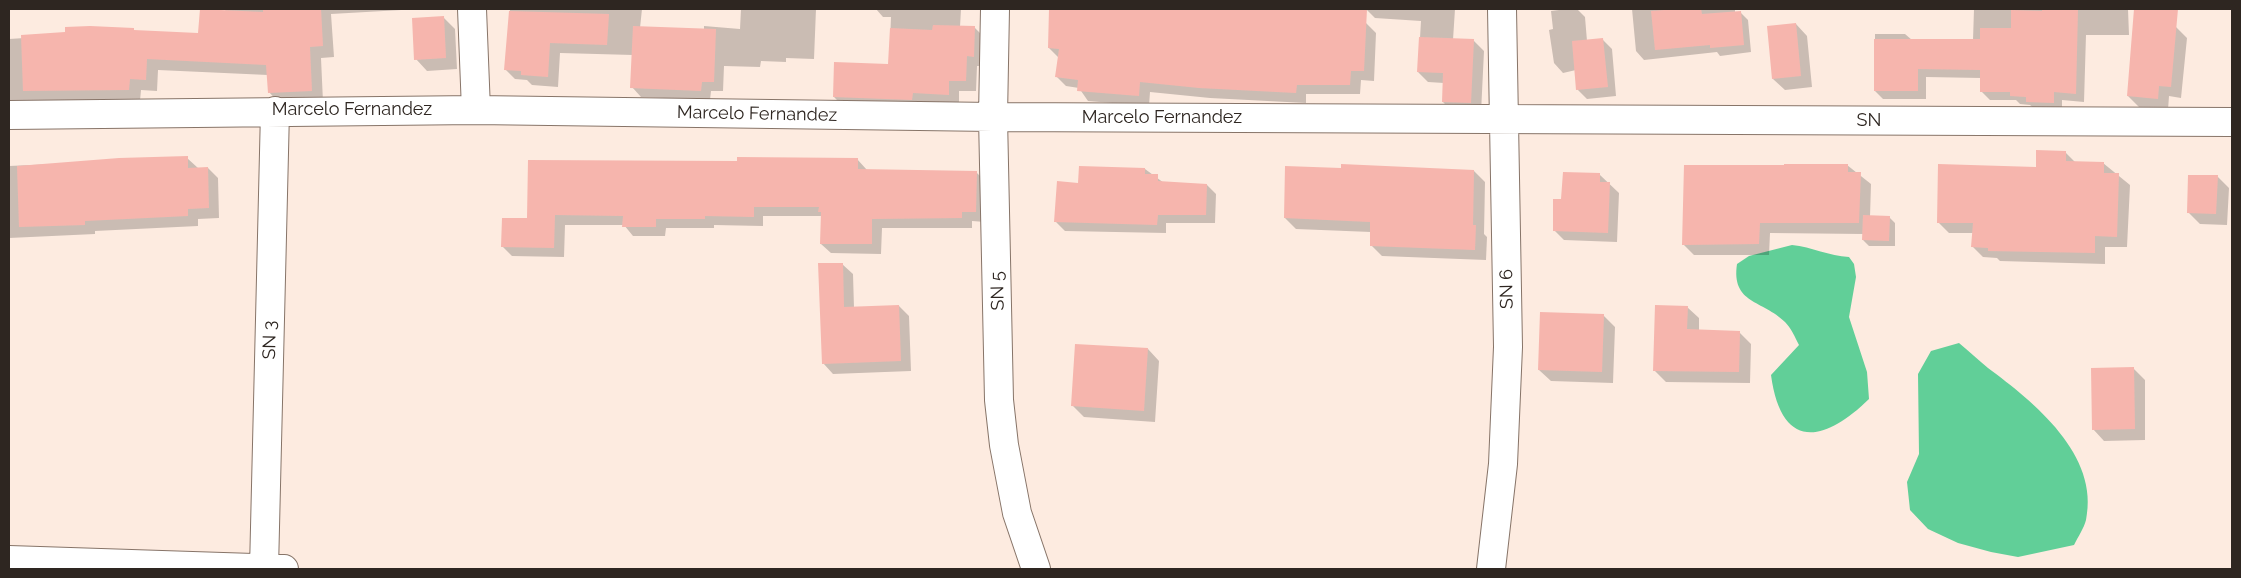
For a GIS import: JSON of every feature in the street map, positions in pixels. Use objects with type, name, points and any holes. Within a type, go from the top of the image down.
[{"type":"street","points":[[472,9],[476,110]]},
{"type":"street","name":"SN 5","points":[[995,9],[994,117],[999,400],[1004,445],[1017,513],[1036,569]]},
{"type":"street","name":"SN 6","points":[[1491,569],[1503,464],[1508,347],[1506,119],[1502,9]]},
{"type":"street","name":"Marcelo Fernandez","points":[[9,115],[275,110],[476,110],[994,117],[1506,119]]},
{"type":"street","name":"SN 3","points":[[264,569],[275,110]]},
{"type":"street","name":"SN","points":[[1506,119],[2232,122]]},
{"type":"street","points":[[9,560],[284,569]]},
{"type":"green space","points":[[1792,245],[1849,257],[1854,264],[1856,277],[1849,317],[1867,372],[1869,399],[1852,414],[1835,425],[1820,431],[1806,432],[1794,427],[1784,416],[1776,399],[1771,375],[1799,345],[1785,322],[1750,300],[1744,294],[1739,287],[1736,277],[1737,264],[1749,256]]},
{"type":"green space","points":[[1959,343],[2043,414],[2060,432],[2073,452],[2083,474],[2088,496],[2086,520],[2074,545],[2018,557],[1991,552],[1958,543],[1928,529],[1910,510],[1907,482],[1919,454],[1918,374],[1931,351]]},
{"type":"building","points":[[200,9],[263,12],[263,9],[321,9],[323,46],[310,47],[312,91],[268,93],[266,65],[147,59],[146,80],[130,79],[129,90],[23,91],[21,35],[65,32],[65,27],[90,26],[198,33]]},
{"type":"building","points":[[1049,9],[1367,9],[1364,71],[1351,71],[1350,85],[1297,85],[1296,93],[1199,88],[1140,82],[1139,96],[1077,91],[1078,80],[1055,77],[1059,49],[1048,48]]},
{"type":"building","points":[[1701,9],[1702,14],[1741,11],[1744,45],[1710,48],[1710,45],[1655,50],[1651,11]]},
{"type":"building","points":[[2042,9],[2078,9],[2076,94],[2054,92],[2054,103],[2026,102],[2026,97],[2010,96],[2010,92],[1980,92],[1980,70],[1918,69],[1918,91],[1874,91],[1874,39],[1980,39],[1980,28],[2011,28],[2011,10],[2042,11]]},
{"type":"building","points":[[2134,9],[2178,9],[2171,87],[2159,86],[2158,99],[2127,96]]},
{"type":"building","points":[[509,11],[609,14],[607,45],[550,43],[548,77],[521,75],[521,71],[504,70]]},
{"type":"building","points":[[444,16],[446,58],[414,60],[412,18]]},
{"type":"building","points":[[1796,23],[1801,76],[1772,79],[1767,26]]},
{"type":"building","points":[[933,25],[975,26],[974,57],[967,56],[966,81],[949,81],[949,95],[913,93],[912,100],[833,97],[834,62],[888,64],[890,28],[932,30]]},
{"type":"building","points":[[633,26],[716,29],[714,82],[702,82],[701,91],[630,88]]},
{"type":"building","points":[[1419,37],[1474,39],[1471,103],[1442,102],[1443,73],[1417,72]]},
{"type":"building","points":[[1603,38],[1608,87],[1576,90],[1572,41]]},
{"type":"building","points":[[2036,150],[2066,151],[2066,161],[2104,162],[2104,173],[2119,173],[2117,237],[2095,236],[2095,253],[1988,251],[1988,248],[1971,247],[1973,223],[1937,223],[1938,164],[2036,167]]},
{"type":"building","points":[[188,156],[188,168],[208,167],[209,208],[188,209],[188,216],[85,221],[85,225],[19,227],[17,166],[119,158]]},
{"type":"building","points":[[737,157],[858,158],[858,169],[977,171],[976,212],[962,212],[962,218],[872,219],[872,244],[820,244],[821,212],[818,212],[819,207],[754,207],[754,217],[705,216],[705,219],[656,219],[656,227],[622,227],[623,216],[555,215],[554,248],[501,247],[502,218],[527,218],[528,160],[737,161]]},
{"type":"building","points":[[1341,164],[1474,170],[1473,225],[1476,225],[1475,250],[1370,246],[1370,222],[1284,218],[1285,166],[1341,168]]},
{"type":"building","points":[[1848,164],[1848,172],[1861,172],[1859,223],[1760,223],[1759,244],[1682,245],[1684,165]]},
{"type":"building","points":[[1079,166],[1145,168],[1145,174],[1158,174],[1158,181],[1207,184],[1206,215],[1158,215],[1157,225],[1054,222],[1057,181],[1078,183]]},
{"type":"building","points":[[1563,172],[1600,173],[1600,182],[1610,182],[1608,233],[1553,231],[1553,199],[1561,199]]},
{"type":"building","points":[[2188,175],[2218,175],[2216,214],[2187,213]]},
{"type":"building","points":[[1863,215],[1890,216],[1889,241],[1862,240]]},
{"type":"building","points":[[818,263],[843,263],[844,307],[899,305],[901,361],[822,364]]},
{"type":"building","points":[[1655,305],[1688,306],[1687,329],[1740,331],[1739,372],[1653,371]]},
{"type":"building","points":[[1540,312],[1604,314],[1602,372],[1538,370]]},
{"type":"building","points":[[1075,344],[1148,348],[1144,411],[1071,406]]},
{"type":"building","points":[[2134,367],[2135,429],[2092,430],[2091,368]]}]
